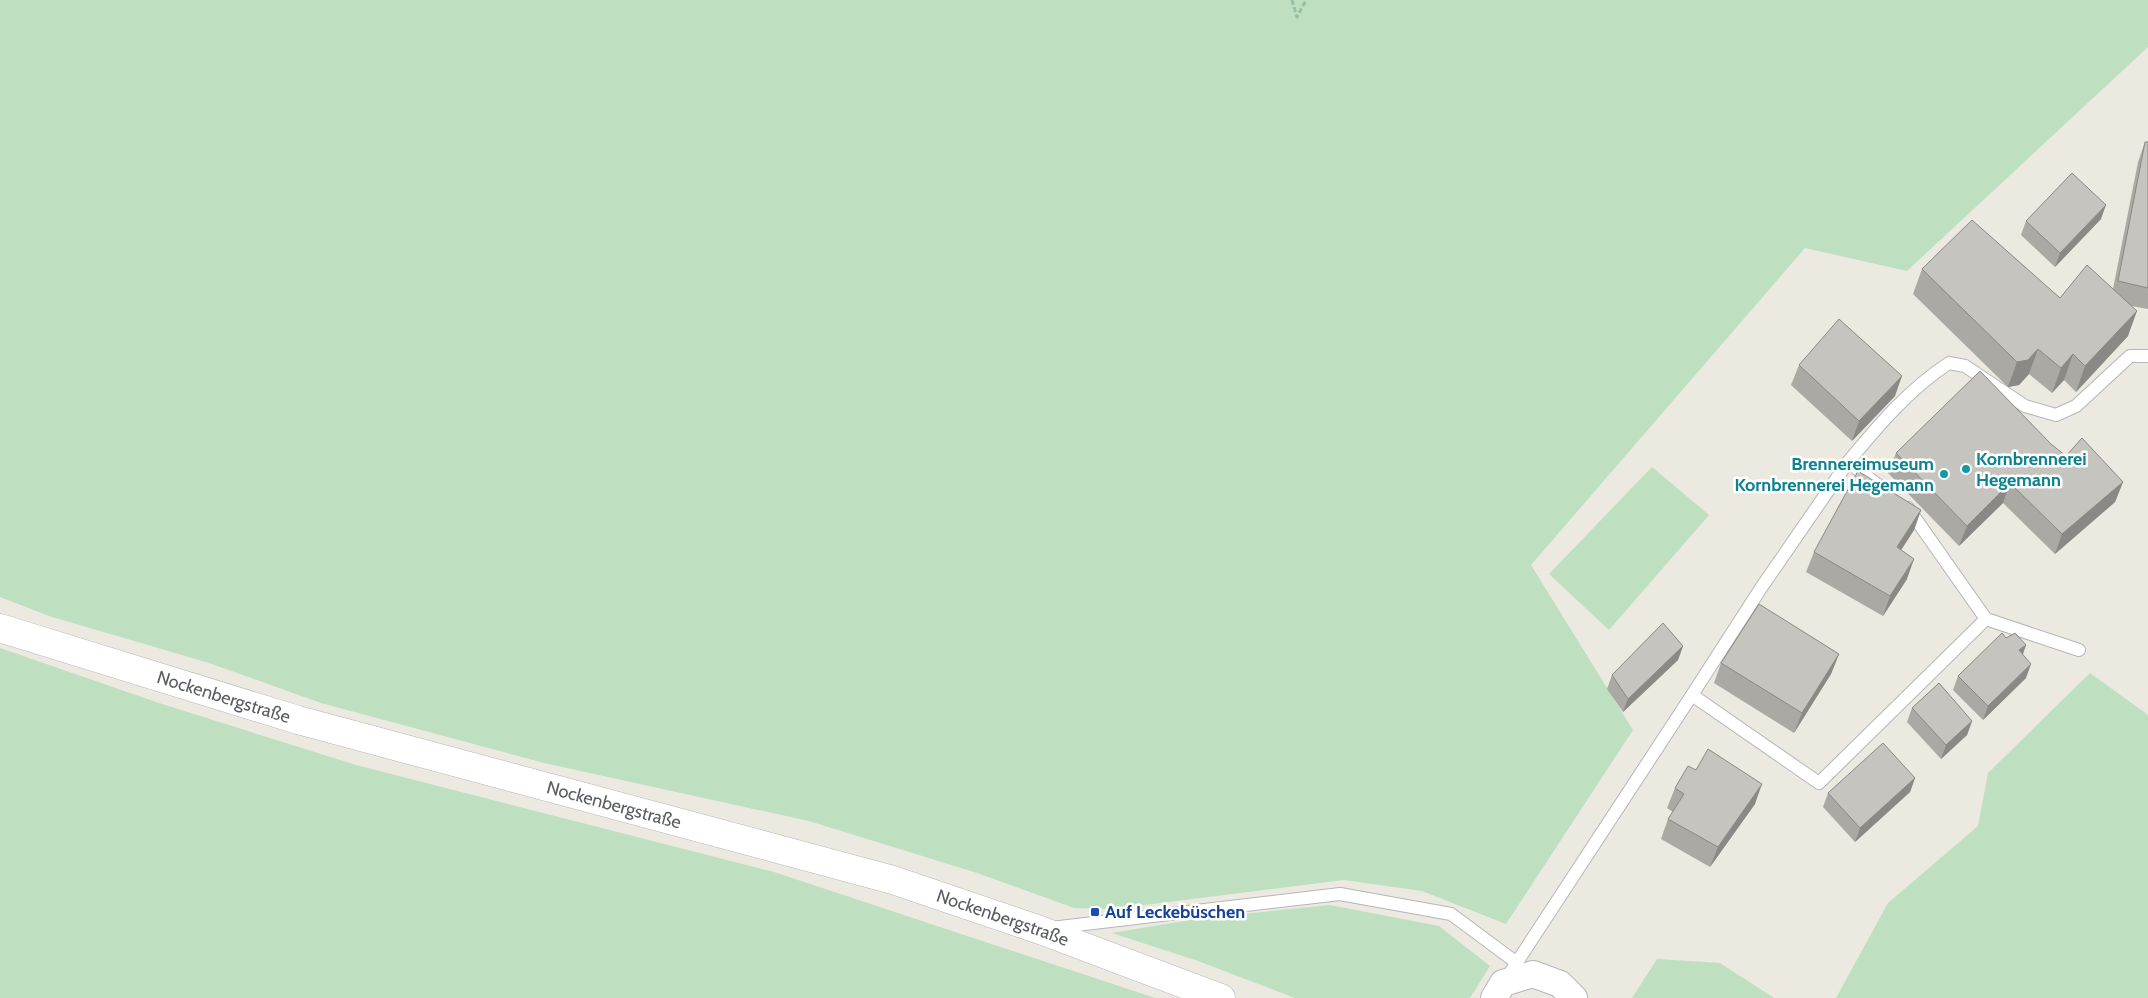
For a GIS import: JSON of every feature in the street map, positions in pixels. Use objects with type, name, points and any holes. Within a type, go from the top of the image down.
[{"type":"main road","name":"Nockenbergstraße","points":[[0,628],[298,720],[893,880],[1040,930],[1221,998]]},
{"type":"street","points":[[1505,981],[1533,974],[1560,984],[1574,998]]},
{"type":"lane","points":[[1040,930],[1340,894],[1451,914],[1505,981],[1761,588],[1848,462],[1880,423],[1926,378],[1949,363],[1965,366],[2024,406],[2056,415],[2076,406],[2130,356],[2148,356]]},
{"type":"lane","points":[[1848,462],[1907,507],[1986,619],[2078,650]]},
{"type":"lane","points":[[1692,695],[1819,783],[1986,619]]},
{"type":"path","points":[[1292,0],[1297,17],[1306,0]]},
{"type":"green space","points":[[0,0],[2148,0],[2148,47],[1907,271],[1805,248],[1531,565],[1633,730],[1506,924],[1422,891],[1344,880],[1113,909],[1074,908],[977,873],[809,821],[544,763],[321,703],[209,663],[49,616],[0,597]]},
{"type":"green space","points":[[1652,467],[1709,515],[1609,630],[1549,574]]},
{"type":"green space","points":[[0,648],[159,703],[356,765],[774,872],[1155,998],[0,998]]},
{"type":"green space","points":[[2090,673],[2148,715],[2148,998],[1836,998],[1888,903],[1978,826],[1988,773]]},
{"type":"green space","points":[[1330,905],[1439,926],[1490,966],[1470,998],[1295,998],[1198,961],[1112,933],[1202,918]]},
{"type":"green space","points":[[1657,959],[1720,963],[1774,998],[1632,998]]},
{"type":"building","points":[[2145,142],[2148,142],[2148,288],[2118,281]]},
{"type":"building","points":[[2072,173],[2106,205],[2060,253],[2026,221]]},
{"type":"building","points":[[1972,220],[2060,298],[2087,265],[2137,311],[2085,366],[2073,354],[2061,368],[2038,349],[2028,360],[2017,362],[1922,269]]},
{"type":"building","points":[[1839,319],[1902,376],[1859,421],[1799,365]]},
{"type":"building","points":[[1980,371],[2051,444],[2066,456],[2082,438],[2123,482],[2062,534],[2010,483],[1967,526],[1896,453]]},
{"type":"building","points":[[1858,471],[1921,510],[1897,547],[1914,559],[1890,596],[1814,552]]},
{"type":"building","points":[[1759,604],[1839,654],[1802,713],[1721,663]]},
{"type":"building","points":[[1663,623],[1683,646],[1628,699],[1612,675]]},
{"type":"building","points":[[2002,633],[2006,638],[2015,633],[2026,645],[2019,650],[2031,664],[1988,706],[1958,676]]},
{"type":"building","points":[[1939,683],[1972,721],[1946,745],[1912,708]]},
{"type":"building","points":[[1883,743],[1915,778],[1860,828],[1828,793]]},
{"type":"building","points":[[1708,749],[1762,784],[1718,847],[1668,819],[1684,794],[1675,788],[1688,766],[1696,770]]},
{"type":"place","name":"Kornbrennerei Hegemann","points":[[1966,469]]},
{"type":"place","name":"Brennereimuseum Kornbrennerei Hegemann","points":[[1944,474]]},
{"type":"place","name":"Auf Leckebüschen","points":[[1095,912]]}]
